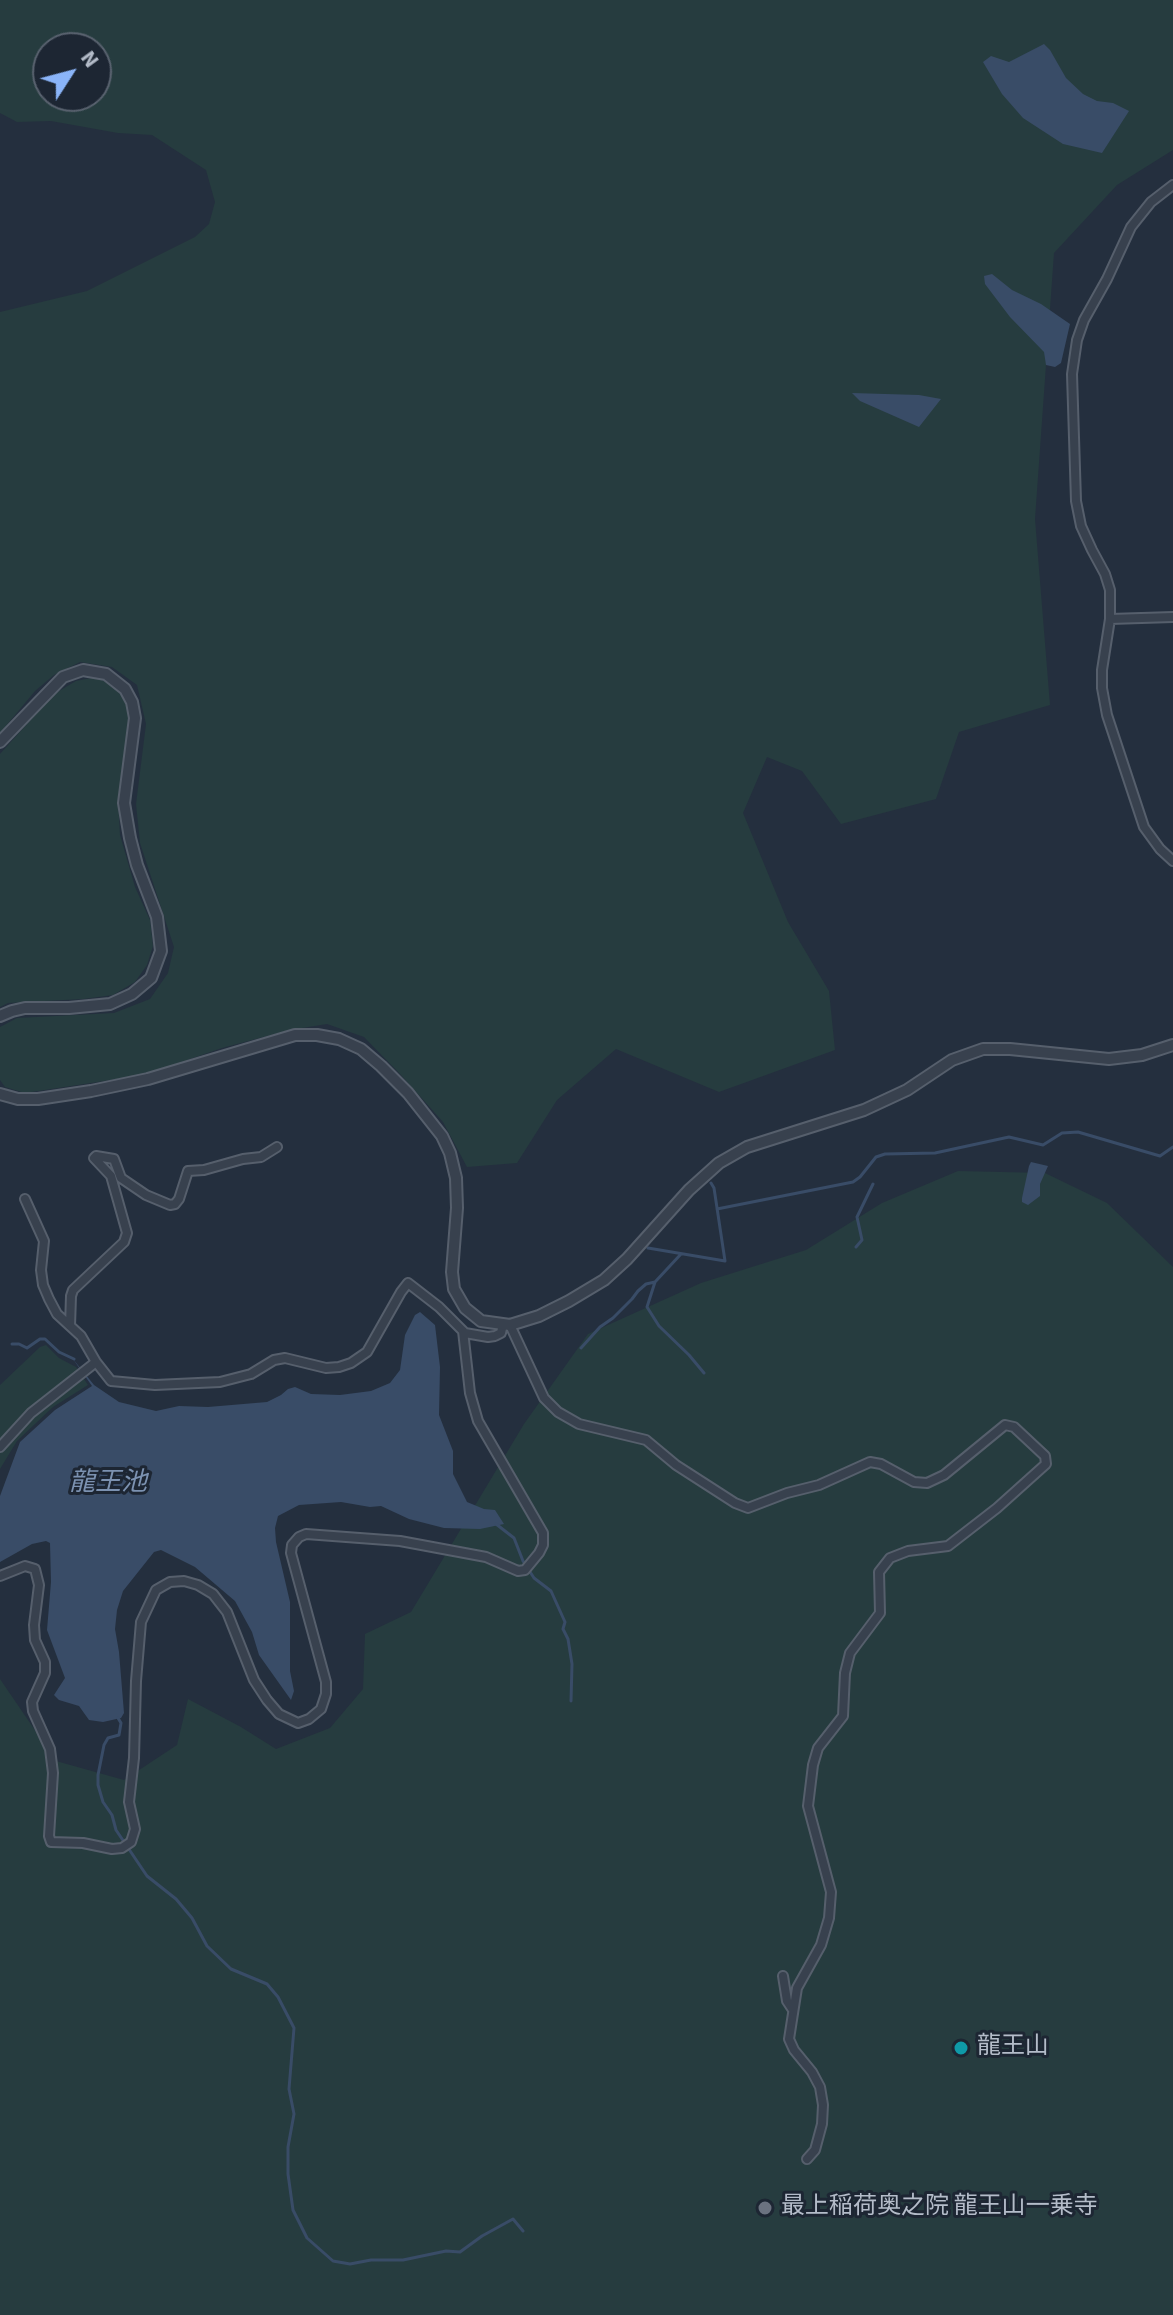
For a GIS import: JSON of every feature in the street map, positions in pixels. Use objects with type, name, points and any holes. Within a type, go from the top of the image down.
[{"type":"street","points":[[1173,185],[1151,202],[1131,227],[1084,320],[1072,374],[1076,501],[1081,526],[1110,590],[1110,619],[1102,670],[1107,715],[1144,827],[1173,861]]},
{"type":"street","points":[[1110,619],[1173,617]]},
{"type":"street","points":[[0,742],[63,677],[83,670],[106,674],[125,689],[135,718],[124,803],[137,865],[157,917],[161,951],[151,978],[132,994],[110,1004],[25,1008],[0,1016]]},
{"type":"street","points":[[0,1094],[18,1099],[38,1099],[91,1091],[161,1075],[295,1035],[339,1039],[361,1049],[408,1093],[442,1136],[456,1178],[454,1289],[465,1308],[481,1321],[507,1325],[539,1316],[604,1280],[689,1190],[719,1163],[747,1147],[864,1110],[907,1090],[952,1060],[983,1049],[1109,1059],[1142,1055],[1173,1045]]},
{"type":"street","points":[[70,1326],[73,1290],[124,1242],[127,1233],[111,1176],[94,1158],[96,1156],[114,1159],[121,1178],[146,1195],[170,1205],[179,1199],[188,1171],[261,1157],[277,1147]]},
{"type":"street","points":[[25,1199],[44,1241],[43,1285],[57,1314],[81,1336],[111,1381],[155,1385],[220,1382],[251,1374],[274,1360],[285,1358],[326,1368],[339,1367],[367,1352],[408,1283],[439,1307],[465,1333],[495,1336],[507,1325]]},
{"type":"street","points":[[507,1325],[544,1398],[558,1412],[579,1424],[646,1440],[676,1465],[748,1508],[819,1485],[870,1462],[881,1464],[914,1482],[927,1483],[944,1475],[1005,1425],[1014,1427],[1045,1456],[1046,1464],[948,1546],[908,1551],[890,1558],[879,1572],[880,1613],[850,1653],[845,1673],[843,1716],[818,1748],[808,1806],[831,1892],[829,1918],[821,1945],[797,1988],[789,2039],[816,2080],[823,2105],[815,2150],[807,2159]]},
{"type":"street","points":[[0,1576],[25,1566],[35,1569],[39,1585],[35,1640],[45,1662],[45,1673],[32,1702],[50,1749],[53,1773],[51,1842],[122,1848],[131,1842],[135,1829],[129,1802],[141,1622],[156,1590],[170,1582],[184,1581],[213,1594],[227,1612],[254,1680],[267,1700],[279,1714],[298,1723],[321,1709],[326,1694],[326,1682],[291,1553],[292,1545],[299,1537],[306,1534],[400,1541],[486,1557],[518,1571],[525,1570],[539,1553],[543,1533],[478,1421],[470,1393],[463,1331]]},
{"type":"street","points":[[0,1447],[31,1413],[96,1362]]},
{"type":"street","points":[[783,1976],[787,2001],[793,2010]]},
{"type":"green space","points":[[0,0],[1173,0],[1173,150],[1117,185],[1054,253],[1035,519],[1050,705],[959,732],[936,799],[841,824],[802,771],[767,757],[743,813],[788,922],[829,991],[835,1050],[719,1092],[616,1049],[557,1100],[517,1163],[467,1167],[443,1122],[364,1037],[327,1024],[222,1048],[144,1075],[25,1093],[5,1087],[0,1080],[0,1027],[17,1018],[114,1013],[150,999],[168,973],[174,947],[140,843],[136,804],[146,724],[137,685],[112,667],[80,662],[54,675],[35,691],[0,733],[0,312],[87,291],[195,237],[209,224],[215,202],[206,170],[152,135],[118,133],[51,121],[17,122],[0,113]]},
{"type":"green space","points":[[96,677],[114,686],[126,699],[130,724],[118,798],[120,835],[135,887],[150,920],[153,946],[147,965],[135,982],[113,995],[8,1003],[0,1007],[0,754],[54,694],[76,681]]},
{"type":"green space","points":[[958,1171],[1045,1173],[1107,1203],[1173,1267],[1173,2315],[0,2315],[0,1679],[56,1761],[124,1780],[177,1745],[188,1699],[276,1749],[330,1728],[363,1689],[365,1634],[411,1612],[524,1424],[588,1334],[701,1283],[806,1250],[882,1203]]},
{"type":"green space","points":[[46,1345],[59,1358],[76,1367],[88,1385],[53,1407],[17,1441],[0,1469],[0,1385],[40,1347]]},
{"type":"water","points":[[1044,44],[1066,78],[1083,94],[1129,111],[1102,153],[1063,144],[1023,118],[1002,94],[983,62],[991,56],[1009,62]]},
{"type":"water","points":[[992,274],[1012,290],[1041,304],[1070,324],[1061,363],[1055,367],[1046,365],[1044,352],[1010,317],[985,284],[984,276]]},
{"type":"water","points":[[852,393],[919,395],[941,399],[919,427],[860,401]]},
{"type":"water","points":[[1031,1162],[1048,1166],[1040,1184],[1040,1196],[1028,1205],[1022,1202],[1022,1198]]},
{"type":"water","name":"龍王池","points":[[420,1312],[435,1325],[440,1367],[439,1415],[453,1451],[453,1474],[467,1502],[495,1510],[504,1524],[480,1529],[444,1528],[409,1519],[381,1506],[341,1502],[299,1505],[278,1516],[276,1542],[290,1602],[290,1671],[294,1691],[291,1700],[259,1655],[252,1632],[235,1601],[195,1567],[161,1550],[154,1552],[123,1591],[117,1610],[115,1629],[124,1713],[121,1718],[103,1722],[89,1720],[79,1706],[59,1700],[54,1695],[65,1678],[47,1630],[50,1543],[32,1544],[0,1562],[0,1496],[20,1442],[55,1410],[92,1386],[73,1359],[94,1385],[119,1402],[156,1411],[179,1406],[267,1402],[295,1387],[311,1394],[340,1395],[371,1391],[390,1383],[400,1370],[405,1335],[415,1315]]},
{"type":"waterway","points":[[717,1209],[853,1182],[876,1157],[885,1154],[935,1153],[1009,1137],[1043,1145],[1062,1133],[1078,1132],[1160,1156],[1173,1147]]},
{"type":"waterway","points":[[648,1248],[725,1261],[711,1183]]},
{"type":"waterway","points":[[856,1247],[862,1240],[857,1217],[873,1184]]},
{"type":"waterway","points":[[681,1254],[655,1282],[647,1307],[659,1326],[704,1373]]},
{"type":"waterway","points":[[581,1348],[638,1291],[646,1284],[655,1282]]},
{"type":"waterway","points":[[12,1344],[27,1348],[45,1339],[59,1352],[74,1359]]},
{"type":"waterway","points":[[496,1524],[514,1538],[523,1561],[534,1578],[551,1591],[565,1622],[563,1629],[572,1664],[571,1701]]},
{"type":"waterway","points":[[118,1718],[121,1723],[119,1735],[108,1738],[104,1745],[98,1775],[103,1802],[112,1815],[116,1830],[147,1876],[176,1899],[192,1918],[207,1946],[231,1969],[267,1984],[278,1997],[294,2028],[289,2089],[294,2114],[288,2147],[288,2174],[293,2210],[307,2238],[333,2261],[350,2264],[371,2260],[403,2260],[446,2251],[460,2252],[513,2219],[523,2231]]},
{"type":"place","name":"龍王山","points":[[961,2048]]},
{"type":"place","name":"最上稲荷奥之院 龍王山一乗寺","points":[[765,2208]]}]
